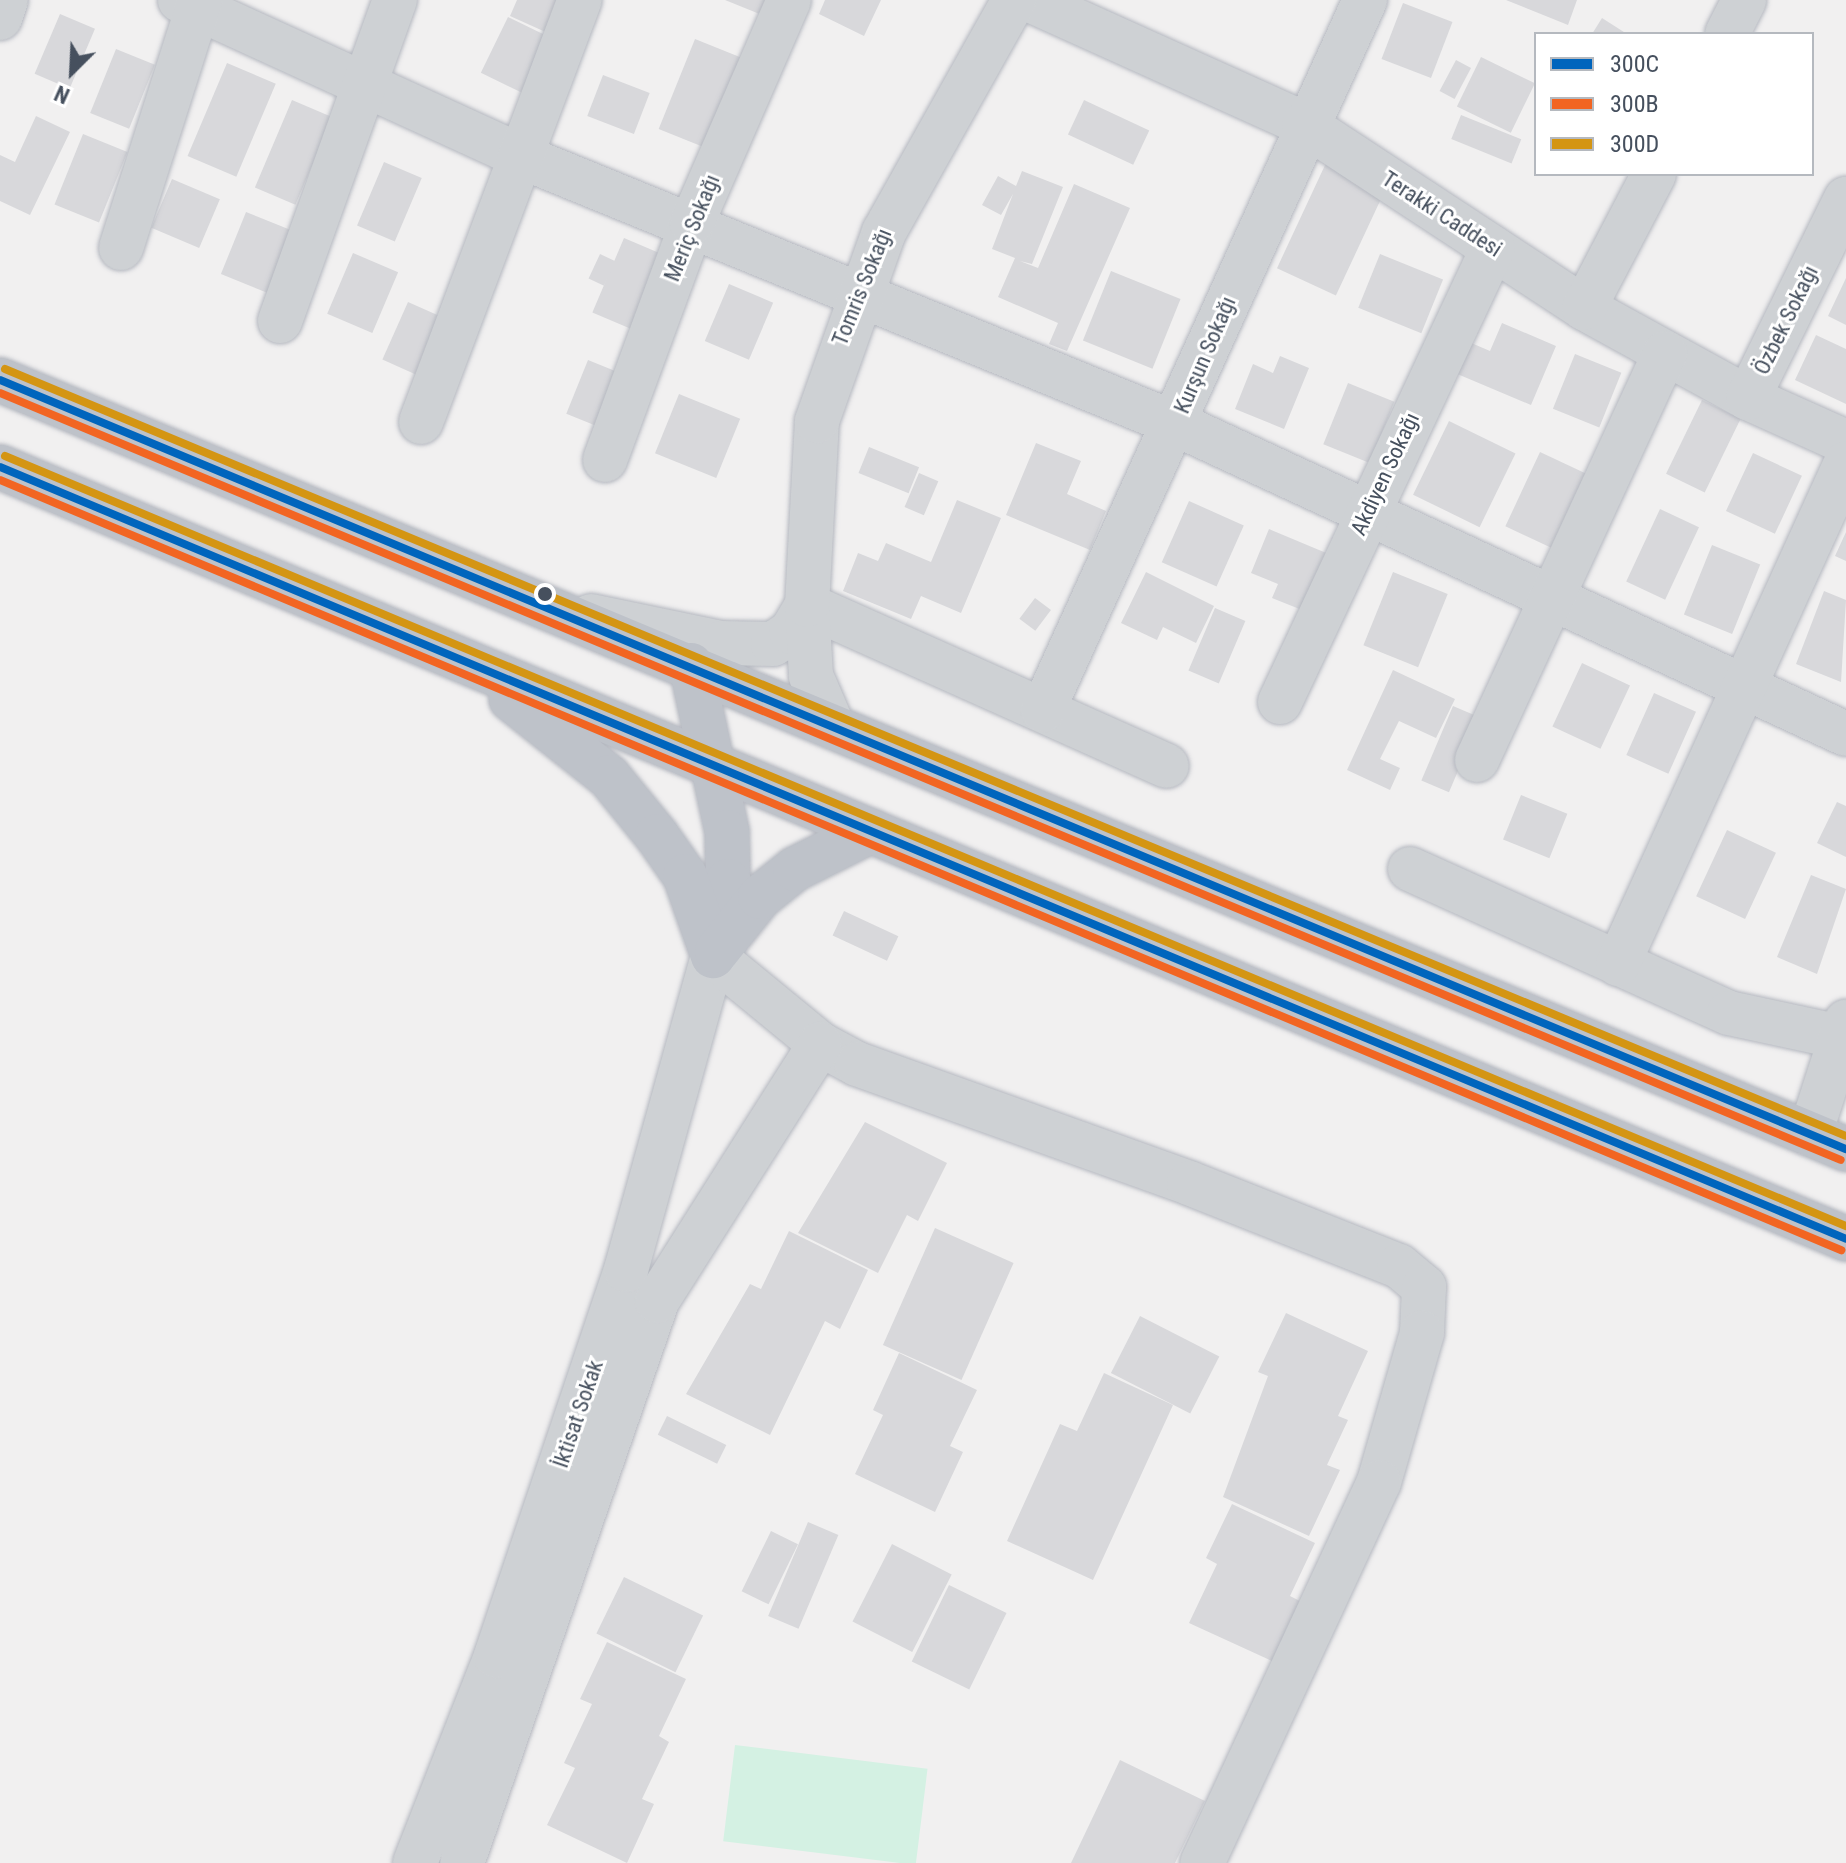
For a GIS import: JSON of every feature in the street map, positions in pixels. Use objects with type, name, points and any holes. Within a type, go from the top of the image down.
[{"type":"highway","points":[[0,380],[691,665],[1828,1142]]},
{"type":"highway","points":[[0,467],[1846,1239]]},
{"type":"highway","points":[[465,663],[609,777],[685,876],[713,956]]},
{"type":"highway","points":[[691,665],[718,769],[728,881],[713,956]]},
{"type":"highway","points":[[713,956],[760,897],[795,869],[871,831]]},
{"type":"street","points":[[0,18],[6,0]]},
{"type":"street","points":[[280,321],[395,0]]},
{"type":"street","points":[[421,422],[580,0]]},
{"type":"street","name":"Meriç Sokağı","points":[[605,460],[692,223],[789,0]]},
{"type":"street","name":"Tomris Sokağı","points":[[833,727],[811,676],[807,605],[817,421],[857,294],[897,207],[1014,0]]},
{"type":"street","name":"Terakki Caddesi","points":[[1030,0],[1084,12],[1304,124],[1584,308],[1748,398],[1846,442]]},
{"type":"street","name":"Kurşun Sokağı","points":[[1043,710],[1176,424],[1304,124],[1365,0]]},
{"type":"street","points":[[1728,32],[1744,0]]},
{"type":"street","points":[[121,248],[193,3],[520,156],[692,223],[1176,424],[1846,734]]},
{"type":"street","points":[[1584,308],[1653,176]]},
{"type":"street","name":"Özbek Sokağı","points":[[1748,398],[1846,199]]},
{"type":"street","name":"Akdiyen Sokağı","points":[[1280,702],[1493,248]]},
{"type":"street","points":[[1477,760],[1547,597],[1665,353]]},
{"type":"street","points":[[1618,964],[1846,463]]},
{"type":"street","points":[[558,610],[721,643],[773,644],[791,632],[807,605],[1167,766]]},
{"type":"street","points":[[1410,869],[1729,1013],[1844,1032],[1828,1142]]},
{"type":"street","points":[[713,956],[820,1044],[1399,1266],[1424,1287],[1422,1333],[1379,1482],[1202,1863]]},
{"type":"street","name":"İktisat Sokak","points":[[415,1863],[496,1656],[626,1270],[713,956]]},
{"type":"street","points":[[462,1863],[657,1301],[820,1044]]},
{"type":"green space","points":[[735,1745],[928,1769],[916,1863],[723,1841]]},
{"type":"building","points":[[517,0],[578,0],[561,39],[510,16]]},
{"type":"building","points":[[725,0],[768,0],[762,15]]},
{"type":"building","points":[[825,0],[881,0],[864,36],[819,14]]},
{"type":"building","points":[[1506,0],[1577,0],[1568,25]]},
{"type":"building","points":[[1403,3],[1452,22],[1431,78],[1381,59]]},
{"type":"building","points":[[60,14],[95,29],[70,89],[35,74]]},
{"type":"building","points":[[508,17],[557,41],[530,97],[481,73]]},
{"type":"building","points":[[1602,18],[1624,32],[1593,32]]},
{"type":"building","points":[[695,39],[750,61],[713,151],[659,129]]},
{"type":"building","points":[[116,49],[155,65],[129,129],[90,113]]},
{"type":"building","points":[[1481,57],[1534,83],[1511,133],[1457,106]]},
{"type":"building","points":[[1456,60],[1471,68],[1455,99],[1440,91]]},
{"type":"building","points":[[227,63],[276,84],[236,177],[188,156]]},
{"type":"building","points":[[603,75],[650,93],[634,134],[587,116]]},
{"type":"building","points":[[292,100],[333,117],[295,205],[255,187]]},
{"type":"building","points":[[1084,100],[1149,130],[1133,165],[1068,134]]},
{"type":"building","points":[[1461,115],[1521,139],[1512,163],[1451,139]]},
{"type":"building","points":[[36,116],[70,132],[30,215],[0,201],[0,155],[15,162]]},
{"type":"building","points":[[83,134],[128,152],[99,222],[55,204]]},
{"type":"building","points":[[384,162],[422,178],[395,242],[357,226]]},
{"type":"building","points":[[1326,163],[1385,190],[1336,296],[1277,268]]},
{"type":"building","points":[[1022,171],[1063,187],[1032,264],[1020,261],[1038,268],[1074,184],[1130,208],[1067,351],[1049,344],[1058,323],[998,297],[1015,258],[992,249],[1013,194],[1001,215],[982,205],[998,176],[1016,186]]},
{"type":"building","points":[[172,179],[220,199],[199,248],[151,228]]},
{"type":"building","points":[[246,212],[297,233],[272,295],[221,274]]},
{"type":"building","points":[[624,238],[676,260],[645,335],[592,313]]},
{"type":"building","points":[[353,253],[398,272],[372,333],[327,314]]},
{"type":"building","points":[[600,254],[615,261],[604,286],[589,278]]},
{"type":"building","points":[[1380,254],[1443,279],[1421,333],[1358,308]]},
{"type":"building","points":[[1111,271],[1181,299],[1152,369],[1083,341]]},
{"type":"building","points":[[1846,278],[1846,325],[1828,316]]},
{"type":"building","points":[[729,284],[773,303],[749,360],[705,341]]},
{"type":"building","points":[[408,302],[446,319],[421,377],[382,360]]},
{"type":"building","points":[[1502,323],[1556,346],[1531,405],[1455,373],[1469,342],[1490,351]]},
{"type":"building","points":[[1816,335],[1846,349],[1846,404],[1795,380]]},
{"type":"building","points":[[1575,354],[1621,373],[1599,427],[1553,409]]},
{"type":"building","points":[[1280,356],[1309,368],[1284,429],[1235,409],[1253,364],[1273,373]]},
{"type":"building","points":[[588,360],[634,379],[613,433],[566,414]]},
{"type":"building","points":[[1348,383],[1394,402],[1370,463],[1323,444]]},
{"type":"building","points":[[679,394],[740,419],[716,478],[655,453]]},
{"type":"building","points":[[1702,400],[1741,419],[1705,493],[1666,474]]},
{"type":"building","points":[[1449,421],[1516,453],[1480,527],[1413,495]]},
{"type":"building","points":[[1036,443],[1081,461],[1067,494],[1106,511],[1090,550],[1006,515]]},
{"type":"building","points":[[869,447],[919,467],[909,493],[859,473]]},
{"type":"building","points":[[1540,452],[1585,473],[1551,547],[1505,526]]},
{"type":"building","points":[[1753,453],[1802,476],[1775,534],[1726,511]]},
{"type":"building","points":[[919,473],[938,481],[924,515],[905,507]]},
{"type":"building","points":[[957,500],[1001,518],[961,613],[921,596],[911,619],[843,591],[858,553],[878,561],[886,543],[931,562]]},
{"type":"building","points":[[1189,501],[1244,525],[1217,587],[1162,562]]},
{"type":"building","points":[[1660,509],[1699,527],[1665,600],[1626,582]]},
{"type":"building","points":[[1269,529],[1331,555],[1307,612],[1272,598],[1278,584],[1251,573]]},
{"type":"building","points":[[1846,532],[1846,561],[1835,556]]},
{"type":"building","points":[[1712,545],[1760,564],[1732,634],[1684,615]]},
{"type":"building","points":[[1146,572],[1214,606],[1196,643],[1163,627],[1157,640],[1121,623]]},
{"type":"building","points":[[1393,572],[1448,594],[1418,667],[1363,645]]},
{"type":"building","points":[[1824,591],[1846,600],[1841,682],[1796,664]]},
{"type":"building","points":[[1035,598],[1051,610],[1035,631],[1019,619]]},
{"type":"building","points":[[1215,608],[1245,621],[1219,683],[1188,671]]},
{"type":"building","points":[[1582,663],[1630,685],[1600,749],[1552,726]]},
{"type":"building","points":[[1393,670],[1455,699],[1436,738],[1399,721],[1380,759],[1400,768],[1390,790],[1347,770]]},
{"type":"building","points":[[1654,693],[1696,712],[1668,774],[1626,755]]},
{"type":"building","points":[[1453,706],[1481,718],[1449,792],[1421,781]]},
{"type":"building","points":[[1521,795],[1567,814],[1549,858],[1503,840]]},
{"type":"building","points":[[1837,802],[1846,806],[1846,857],[1817,843]]},
{"type":"building","points":[[1727,830],[1776,853],[1745,919],[1696,896]]},
{"type":"building","points":[[1811,875],[1846,889],[1817,974],[1777,957]]},
{"type":"building","points":[[844,911],[898,936],[887,961],[833,935]]},
{"type":"building","points":[[865,1122],[947,1163],[918,1221],[907,1215],[878,1273],[798,1233]]},
{"type":"building","points":[[935,1228],[1014,1263],[962,1380],[883,1345]]},
{"type":"building","points":[[789,1231],[868,1270],[840,1329],[825,1321],[770,1435],[686,1394],[750,1284],[761,1289]]},
{"type":"building","points":[[1286,1313],[1368,1351],[1338,1416],[1348,1420],[1327,1465],[1340,1470],[1309,1536],[1223,1497],[1268,1376],[1258,1372]]},
{"type":"building","points":[[1140,1316],[1219,1356],[1190,1413],[1111,1373]]},
{"type":"building","points":[[899,1353],[977,1390],[950,1446],[963,1452],[935,1512],[855,1474],[883,1415],[873,1410]]},
{"type":"building","points":[[1104,1373],[1173,1405],[1093,1580],[1007,1541],[1060,1424],[1077,1431]]},
{"type":"building","points":[[667,1416],[726,1445],[717,1464],[658,1435]]},
{"type":"building","points":[[1232,1504],[1315,1543],[1290,1596],[1302,1602],[1274,1662],[1189,1623],[1217,1564],[1206,1558]]},
{"type":"building","points":[[808,1522],[838,1535],[799,1629],[768,1616]]},
{"type":"building","points":[[771,1531],[798,1544],[769,1604],[742,1591]]},
{"type":"building","points":[[892,1544],[952,1574],[912,1652],[853,1622]]},
{"type":"building","points":[[624,1577],[703,1616],[675,1672],[596,1634]]},
{"type":"building","points":[[949,1585],[1007,1613],[969,1689],[912,1661]]},
{"type":"building","points":[[607,1642],[686,1679],[659,1736],[669,1742],[642,1799],[654,1804],[627,1863],[547,1825],[575,1768],[564,1763],[592,1704],[580,1699]]},
{"type":"building","points":[[1120,1760],[1205,1801],[1175,1863],[1071,1863]]},
{"type":"transit line","name":"300D","points":[[5,369],[1846,1136]]},
{"type":"transit line","name":"300C","points":[[0,380],[1846,1149]]},
{"type":"transit line","name":"300B","points":[[0,393],[1841,1160]]},
{"type":"transit line","name":"300D","points":[[5,456],[1846,1226]]},
{"type":"transit line","name":"300C","points":[[0,467],[1846,1239]]},
{"type":"transit line","name":"300B","points":[[0,480],[1841,1250]]}]
